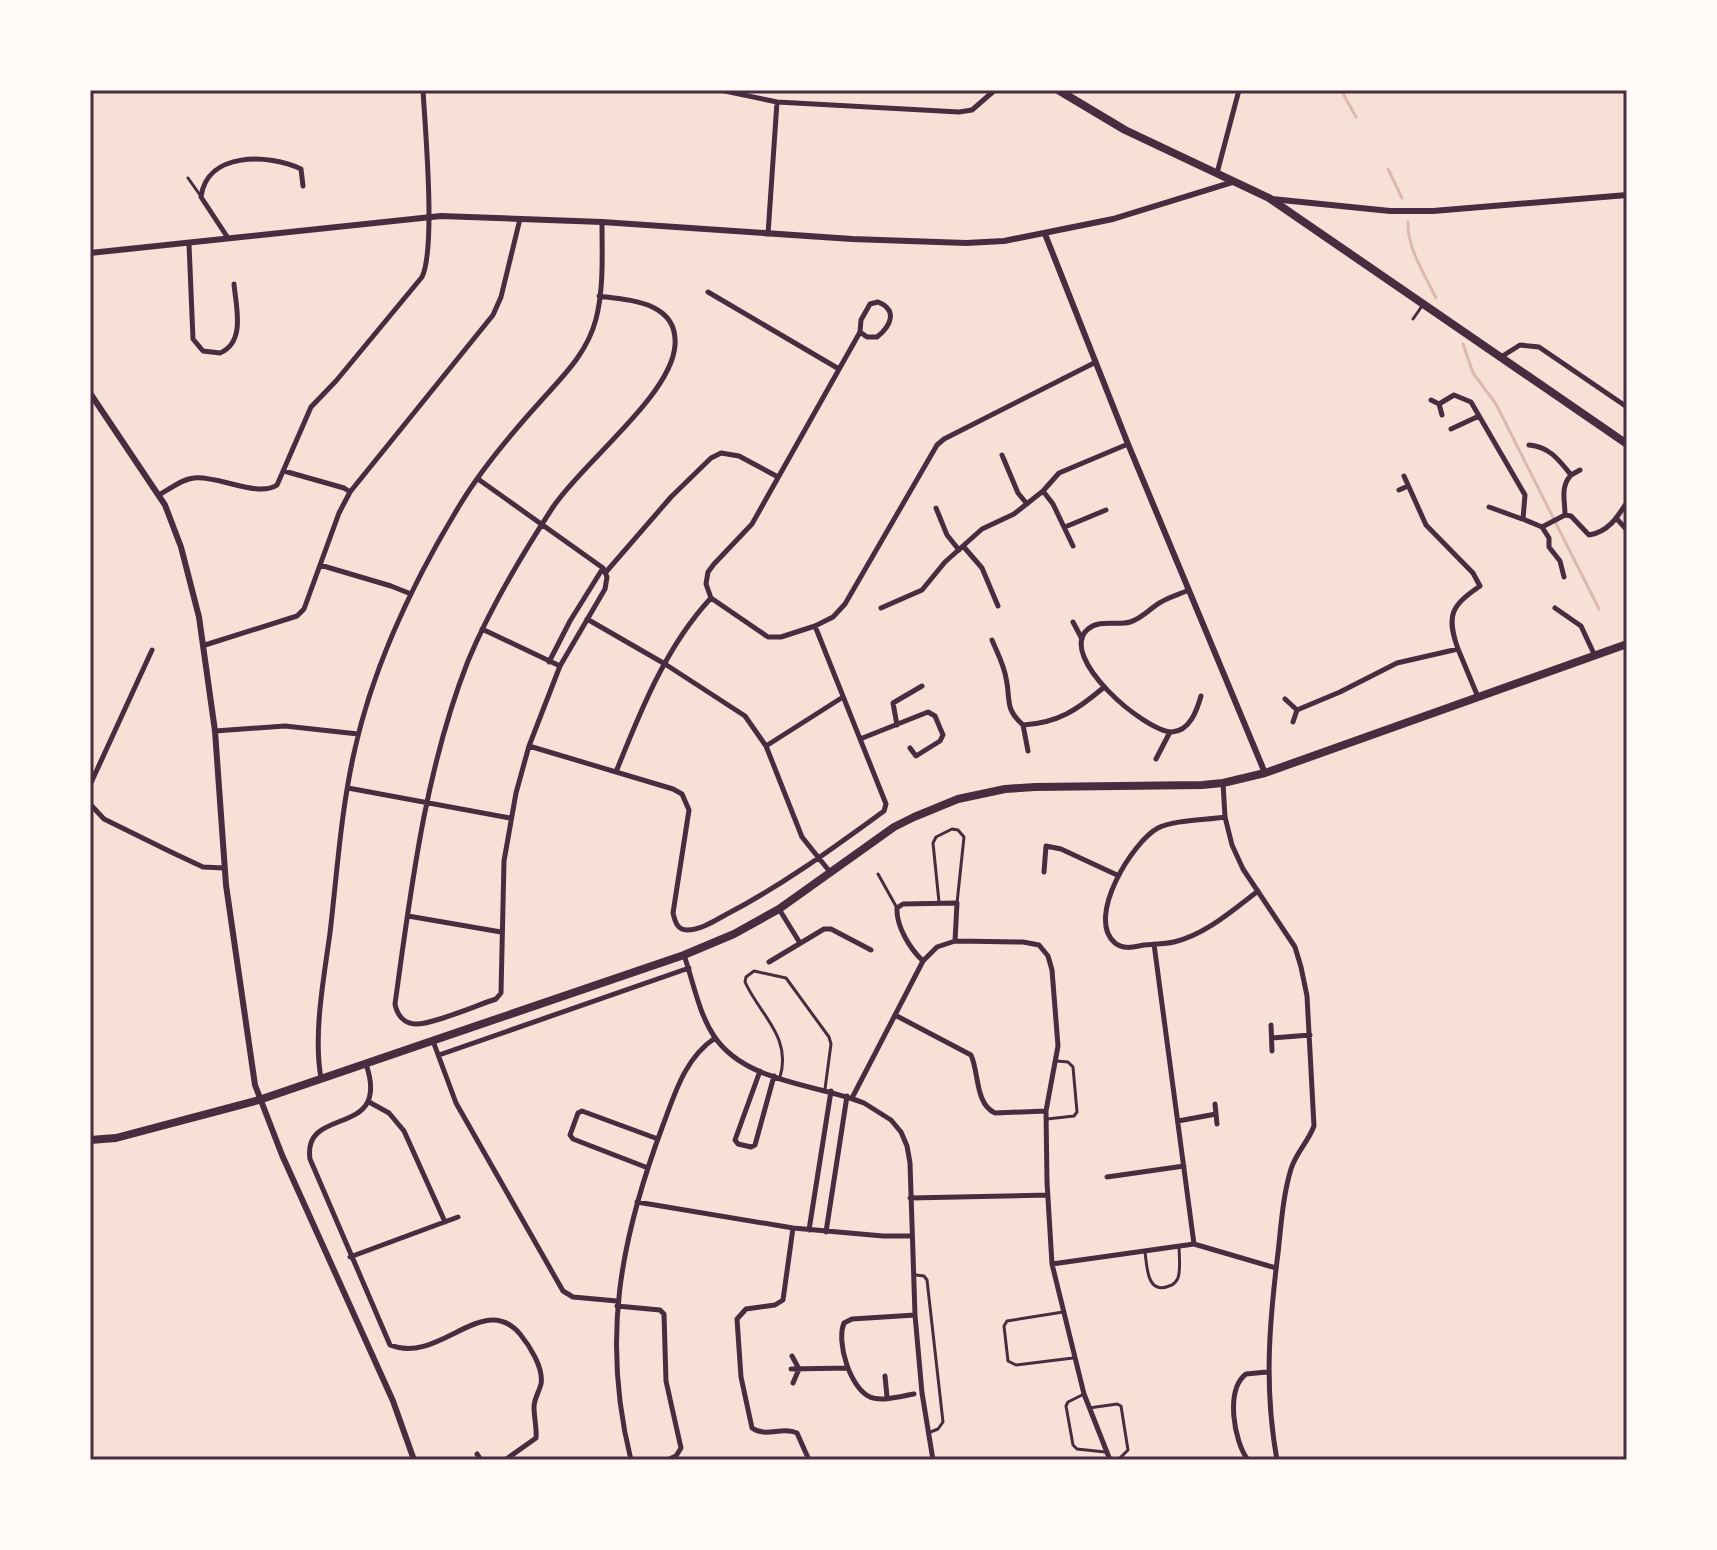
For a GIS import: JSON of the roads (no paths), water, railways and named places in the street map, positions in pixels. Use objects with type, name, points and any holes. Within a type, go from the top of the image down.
[{"type":"main road","points":[[1058,90],[1125,130],[1269,198],[1627,444]]},
{"type":"main road","points":[[90,1140],[116,1138],[259,1100],[684,955],[734,934],[779,909],[894,827],[958,799],[1035,787],[1223,783],[1265,773],[1627,644]]},
{"type":"street","points":[[159,495],[185,479],[198,477],[266,490],[277,485],[311,407],[422,277],[426,263],[428,216],[423,90]]},
{"type":"street","points":[[720,90],[777,102],[959,112],[972,110],[995,90]]},
{"type":"street","points":[[1217,174],[1239,90]]},
{"type":"street","points":[[768,234],[777,102]]},
{"type":"street","points":[[230,240],[201,197],[209,177],[232,162],[266,159],[301,169]]},
{"type":"street","points":[[300,159],[303,186]]},
{"type":"street","points":[[90,253],[428,216],[602,222],[768,234],[966,243],[1004,241],[1113,219],[1233,182]]},
{"type":"street","points":[[1269,198],[1390,211],[1433,211],[1627,195]]},
{"type":"street","points":[[205,645],[297,616],[304,609],[339,513],[350,492],[493,315],[501,297],[520,218]]},
{"type":"street","points":[[322,1079],[320,1025],[324,980],[348,788],[358,734],[411,594],[441,538],[504,443],[579,357],[596,319],[602,222]]},
{"type":"street","points":[[1045,234],[1128,444],[1265,773]]},
{"type":"street","points":[[189,244],[193,339],[203,351],[220,353],[234,343],[237,332],[234,284]]},
{"type":"street","points":[[708,292],[839,369]]},
{"type":"street","points":[[599,296],[656,308],[670,320],[676,346],[660,385],[570,486],[543,525],[482,629],[452,705],[428,802],[395,1004],[402,1019],[412,1024],[496,999],[501,993],[504,861],[510,818],[529,746],[560,666],[605,589],[604,570]]},
{"type":"street","points":[[860,332],[867,337],[877,337],[890,321],[890,310],[878,302],[870,304],[861,320],[860,332],[752,524],[708,572],[706,584],[711,598],[768,637],[781,637],[815,626],[833,617],[845,604],[937,445],[944,439],[1096,362]]},
{"type":"street","points":[[1501,357],[1520,345],[1539,347],[1627,407]]},
{"type":"street","points":[[90,393],[159,495],[173,523],[205,645],[215,731],[224,868],[259,1100],[393,1401],[414,1460]]},
{"type":"street","points":[[1439,404],[1454,395],[1471,402],[1525,495],[1523,519]]},
{"type":"street","points":[[1431,400],[1439,404],[1442,415]]},
{"type":"street","points":[[1451,429],[1479,416]]},
{"type":"street","points":[[881,608],[922,590],[982,529],[1014,514],[1043,491],[1059,473],[1128,444]]},
{"type":"street","points":[[1529,445],[1540,446],[1554,454],[1571,475]]},
{"type":"street","points":[[549,662],[570,621],[604,570],[711,458],[721,453],[739,456],[778,477]]},
{"type":"street","points":[[1002,455],[1018,493],[1027,504]]},
{"type":"street","points":[[1565,515],[1565,481],[1580,470]]},
{"type":"street","points":[[284,471],[350,492]]},
{"type":"street","points":[[1404,476],[1426,525],[1473,573],[1480,586],[1460,599],[1452,615],[1451,628],[1478,697]]},
{"type":"street","points":[[478,479],[604,570]]},
{"type":"street","points":[[1399,490],[1408,486]]},
{"type":"street","points":[[1043,491],[1053,504],[1073,546]]},
{"type":"street","points":[[1542,527],[1565,515],[1571,516],[1589,535],[1600,533],[1627,502]]},
{"type":"street","points":[[1489,507],[1542,527],[1549,538],[1549,547],[1560,561],[1564,577]]},
{"type":"street","points":[[936,508],[947,535],[982,568],[998,606]]},
{"type":"street","points":[[1065,527],[1106,510]]},
{"type":"street","points":[[1616,518],[1627,530]]},
{"type":"street","points":[[320,565],[411,594]]},
{"type":"street","points":[[1190,590],[1160,602],[1128,623],[1103,624],[1088,629],[1081,648],[1103,688],[1170,732],[1182,729],[1191,720],[1201,696]]},
{"type":"street","points":[[616,772],[639,714],[665,664],[696,614],[711,598]]},
{"type":"street","points":[[1555,608],[1581,626],[1595,656]]},
{"type":"street","points":[[587,619],[665,664],[745,716],[766,746],[802,837],[831,873]]},
{"type":"street","points":[[1073,622],[1082,639]]},
{"type":"street","points":[[529,746],[673,789],[687,801],[689,810],[673,913],[680,929],[687,930],[718,919],[769,893],[884,811],[886,804],[815,626]]},
{"type":"street","points":[[482,629],[560,666]]},
{"type":"street","points":[[992,640],[1006,678],[1007,699],[1013,716],[1023,725],[1028,751]]},
{"type":"street","points":[[1293,722],[1297,710],[1397,663],[1458,649]]},
{"type":"street","points":[[90,785],[152,650]]},
{"type":"street","points":[[897,725],[893,703],[922,686]]},
{"type":"street","points":[[1023,725],[1045,724],[1064,717],[1103,688]]},
{"type":"street","points":[[766,746],[843,697]]},
{"type":"street","points":[[1285,699],[1297,710]]},
{"type":"street","points":[[860,739],[928,712],[935,716],[943,735],[940,741],[916,756],[910,748]]},
{"type":"street","points":[[215,731],[285,726],[358,734]]},
{"type":"street","points":[[1156,759],[1170,732]]},
{"type":"street","points":[[1223,783],[1225,817],[1232,845],[1295,947],[1307,996],[1314,1126],[1290,1171],[1276,1268],[1267,1372],[1277,1460]]},
{"type":"street","points":[[348,788],[510,818]]},
{"type":"street","points":[[90,804],[104,819],[171,852],[203,867],[224,868]]},
{"type":"street","points":[[1225,817],[1160,827],[1146,837],[1117,875],[1109,894],[1106,914],[1108,935],[1125,948],[1174,942],[1203,930],[1258,891]]},
{"type":"street","points":[[1044,872],[1046,846],[1061,849],[1117,875]]},
{"type":"street","points":[[923,961],[913,951],[897,916],[897,908],[903,904],[957,903],[955,941]]},
{"type":"street","points":[[779,909],[800,943]]},
{"type":"street","points":[[408,916],[501,932]]},
{"type":"street","points":[[769,962],[824,929],[831,929],[871,950]]},
{"type":"street","points":[[826,1232],[850,1097],[923,961],[937,947],[955,941],[1039,945],[1048,956],[1052,970],[1057,1061],[1046,1111],[1052,1264],[1084,1394],[1110,1460]]},
{"type":"street","points":[[1154,944],[1194,1244]]},
{"type":"street","points":[[684,955],[715,1038],[728,1051],[760,1071],[850,1097],[879,1111],[901,1132],[910,1163],[915,1315],[933,1460]]},
{"type":"street","points":[[439,1055],[689,968]]},
{"type":"street","points":[[895,1015],[971,1055],[982,1101],[988,1110],[995,1113],[1046,1111]]},
{"type":"street","points":[[1271,1025],[1272,1051]]},
{"type":"street","points":[[1272,1038],[1310,1035]]},
{"type":"street","points":[[631,1460],[618,1393],[617,1303],[637,1202],[688,1064],[715,1038]]},
{"type":"street","points":[[433,1040],[456,1103],[563,1291],[573,1297],[660,1310],[664,1314],[666,1381],[681,1448],[676,1456],[667,1460]]},
{"type":"street","points":[[366,1064],[372,1088],[369,1102],[364,1110],[319,1132],[308,1149],[310,1159],[390,1345],[429,1346],[469,1325],[490,1319],[506,1323],[522,1337],[541,1376],[534,1407],[536,1438],[505,1460]]},
{"type":"street","points":[[760,1071],[735,1140],[738,1144],[755,1145],[777,1077]]},
{"type":"street","points":[[809,1230],[828,1090]]},
{"type":"street","points":[[369,1102],[398,1121],[445,1222]]},
{"type":"street","points":[[1215,1104],[1217,1124]]},
{"type":"street","points":[[648,1168],[573,1139],[570,1135],[578,1113],[582,1111],[658,1139]]},
{"type":"street","points":[[1178,1121],[1216,1114]]},
{"type":"street","points":[[1107,1177],[1184,1166]]},
{"type":"street","points":[[910,1198],[1048,1195]]},
{"type":"street","points":[[637,1202],[809,1230],[911,1236]]},
{"type":"street","points":[[350,1257],[458,1217]]},
{"type":"street","points":[[793,1228],[783,1300],[775,1305],[746,1309],[737,1319],[741,1377],[752,1428],[761,1433],[787,1429],[797,1433],[809,1460]]},
{"type":"street","points":[[1052,1264],[1194,1244],[1276,1268]]},
{"type":"street","points":[[914,1394],[868,1397],[847,1368],[841,1332],[844,1323],[852,1319],[915,1315]]},
{"type":"street","points":[[792,1356],[799,1369]]},
{"type":"street","points":[[791,1369],[847,1368]]},
{"type":"street","points":[[793,1383],[799,1369]]},
{"type":"street","points":[[1248,1460],[1234,1424],[1235,1387],[1246,1374],[1267,1372]]},
{"type":"street","points":[[885,1376],[887,1397]]},
{"type":"lane","points":[[188,178],[201,197]]},
{"type":"lane","points":[[1413,319],[1424,302]]},
{"type":"lane","points":[[939,902],[933,843],[936,837],[952,829],[958,830],[964,837],[957,903]]},
{"type":"lane","points":[[878,874],[897,908]]},
{"type":"lane","points":[[777,1077],[783,1061],[777,1030],[745,982],[754,971],[786,978],[829,1037],[828,1090]]},
{"type":"lane","points":[[1047,1119],[1074,1116],[1077,1112],[1073,1067],[1068,1062],[1057,1061]]},
{"type":"lane","points":[[1145,1251],[1150,1281],[1155,1287],[1166,1288],[1174,1284],[1179,1276],[1179,1246]]},
{"type":"lane","points":[[912,1275],[924,1276],[927,1280],[943,1422],[938,1429],[928,1433]]},
{"type":"lane","points":[[1063,1312],[1007,1321],[1004,1326],[1008,1361],[1016,1365],[1074,1358]]},
{"type":"lane","points":[[1084,1394],[1066,1406],[1073,1445],[1077,1449],[1107,1453]]},
{"type":"lane","points":[[1089,1408],[1121,1406],[1128,1450],[1118,1460]]},
{"type":"waterway","points":[[1341,90],[1356,117]]},
{"type":"waterway","points":[[1388,169],[1402,198]]},
{"type":"waterway","points":[[1408,222],[1414,251],[1436,298]]},
{"type":"waterway","points":[[1463,344],[1473,373],[1496,404],[1599,609]]}]
